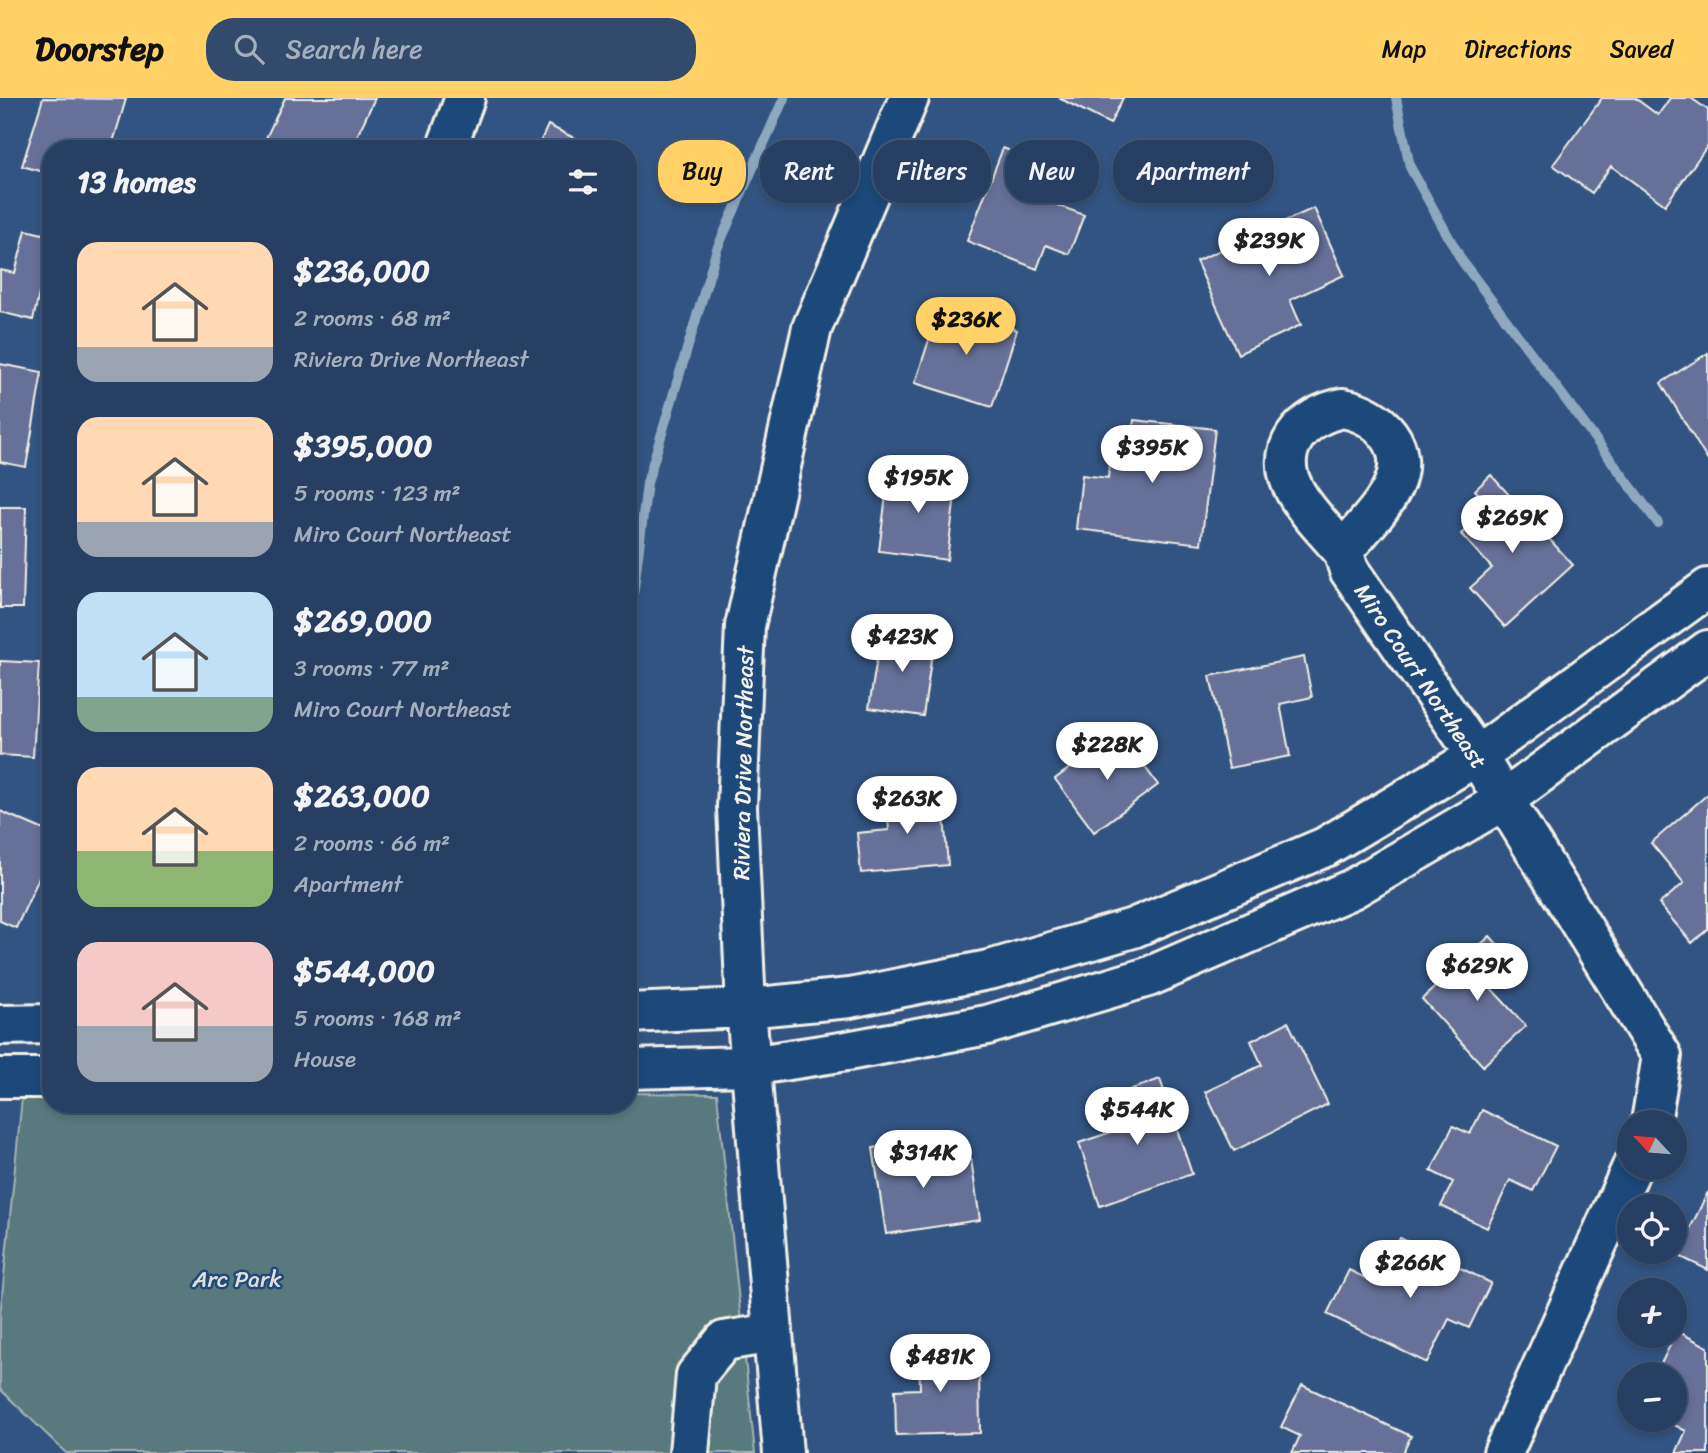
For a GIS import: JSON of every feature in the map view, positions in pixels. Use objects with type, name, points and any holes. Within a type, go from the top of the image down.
[{"type":"street","points":[[449,140],[465,98]]},
{"type":"street","name":"Riviera Drive Northeast","points":[[783,1453],[746,1008],[737,807],[745,626],[812,328],[909,98]]},
{"type":"street","name":"Miro Court Northeast","points":[[1343,551],[1349,570],[1477,756],[1662,1056],[1653,1110]]},
{"type":"street","points":[[637,1013],[746,1008],[850,998],[993,969],[1133,928],[1325,847],[1477,756],[1708,588]]},
{"type":"street","points":[[637,1069],[750,1066],[987,1025],[1148,977],[1353,889],[1504,800],[1708,650]]},
{"type":"street","points":[[0,1025],[42,1024]]},
{"type":"street","points":[[0,1078],[42,1078]]},
{"type":"street","points":[[1509,1451],[1626,1180]]},
{"type":"street","points":[[689,1453],[696,1376],[724,1341],[773,1332]]},
{"type":"green space","name":"Arc Park","points":[[24,1078],[42,1079],[42,1113],[637,1113],[637,1093],[717,1094],[755,1453],[66,1453],[0,1389],[0,1316]]},
{"type":"building","points":[[43,98],[126,99],[114,140],[42,140],[42,172],[22,166]]},
{"type":"building","points":[[285,98],[375,98],[355,140],[265,140]]},
{"type":"building","points":[[1059,98],[1123,98],[1110,124]]},
{"type":"building","points":[[1602,98],[1635,98],[1658,115],[1670,98],[1691,98],[1708,110],[1708,145],[1665,205],[1611,166],[1592,193],[1553,165]]},
{"type":"building","points":[[548,125],[578,140],[541,140]]},
{"type":"building","points":[[1003,148],[1005,203],[1058,203],[1057,205],[1084,215],[1069,254],[1046,245],[1037,269],[967,241],[982,203],[991,203],[991,179]]},
{"type":"building","points":[[1314,208],[1344,275],[1290,300],[1301,325],[1238,354],[1196,261]]},
{"type":"building","points":[[26,230],[42,234],[42,295],[39,294],[33,320],[0,312],[0,270],[15,273]]},
{"type":"building","points":[[940,306],[1017,330],[992,407],[915,383]]},
{"type":"building","points":[[1708,353],[1708,461],[1661,383]]},
{"type":"building","points":[[0,364],[42,372],[26,467],[0,462]]},
{"type":"building","points":[[1134,420],[1215,429],[1201,544],[1076,529],[1082,475],[1108,478],[1111,449],[1130,451]]},
{"type":"building","points":[[889,471],[957,479],[947,560],[879,551]]},
{"type":"building","points":[[1491,475],[1573,565],[1505,627],[1470,588],[1492,568],[1461,534],[1490,507],[1475,490]]},
{"type":"building","points":[[0,507],[26,507],[23,608],[0,608]]},
{"type":"building","points":[[881,632],[934,640],[923,716],[869,708]]},
{"type":"building","points":[[1304,657],[1312,697],[1280,704],[1290,756],[1229,768],[1210,676]]},
{"type":"building","points":[[0,661],[39,663],[33,757],[0,755]]},
{"type":"building","points":[[1119,731],[1158,785],[1094,832],[1055,779]]},
{"type":"building","points":[[942,792],[948,865],[861,873],[857,833],[889,830],[886,797]]},
{"type":"building","points":[[1708,794],[1708,929],[1692,943],[1659,904],[1684,883],[1651,843]]},
{"type":"building","points":[[0,811],[42,829],[42,872],[16,928],[0,921]]},
{"type":"building","points":[[1490,936],[1514,963],[1489,986],[1526,1026],[1483,1066],[1422,999]]},
{"type":"building","points":[[1288,1022],[1328,1104],[1234,1151],[1205,1092],[1262,1065],[1251,1041]]},
{"type":"building","points":[[1160,1079],[1192,1174],[1100,1206],[1079,1143],[1126,1127],[1115,1095]]},
{"type":"building","points":[[1482,1110],[1556,1146],[1533,1191],[1510,1180],[1487,1228],[1441,1206],[1453,1182],[1431,1171],[1453,1126],[1470,1134]]},
{"type":"building","points":[[921,1140],[925,1166],[971,1159],[980,1220],[886,1234],[873,1148]]},
{"type":"building","points":[[1708,1192],[1708,1270],[1687,1260],[1687,1235]]},
{"type":"building","points":[[1400,1238],[1491,1283],[1469,1328],[1449,1319],[1427,1363],[1327,1314],[1349,1270],[1378,1284]]},
{"type":"building","points":[[956,1335],[956,1371],[979,1371],[980,1433],[896,1435],[895,1390],[920,1389],[919,1336]]},
{"type":"building","points":[[1687,1336],[1708,1347],[1708,1453],[1676,1453],[1687,1432],[1687,1362],[1662,1362],[1669,1348],[1687,1348]]},
{"type":"building","points":[[1302,1385],[1411,1436],[1403,1453],[1292,1453],[1300,1436],[1281,1427]]},
{"type":"waterway","points":[[637,564],[647,483],[717,249],[784,98]]},
{"type":"waterway","points":[[1396,98],[1410,167],[1462,261],[1658,523]]}]
